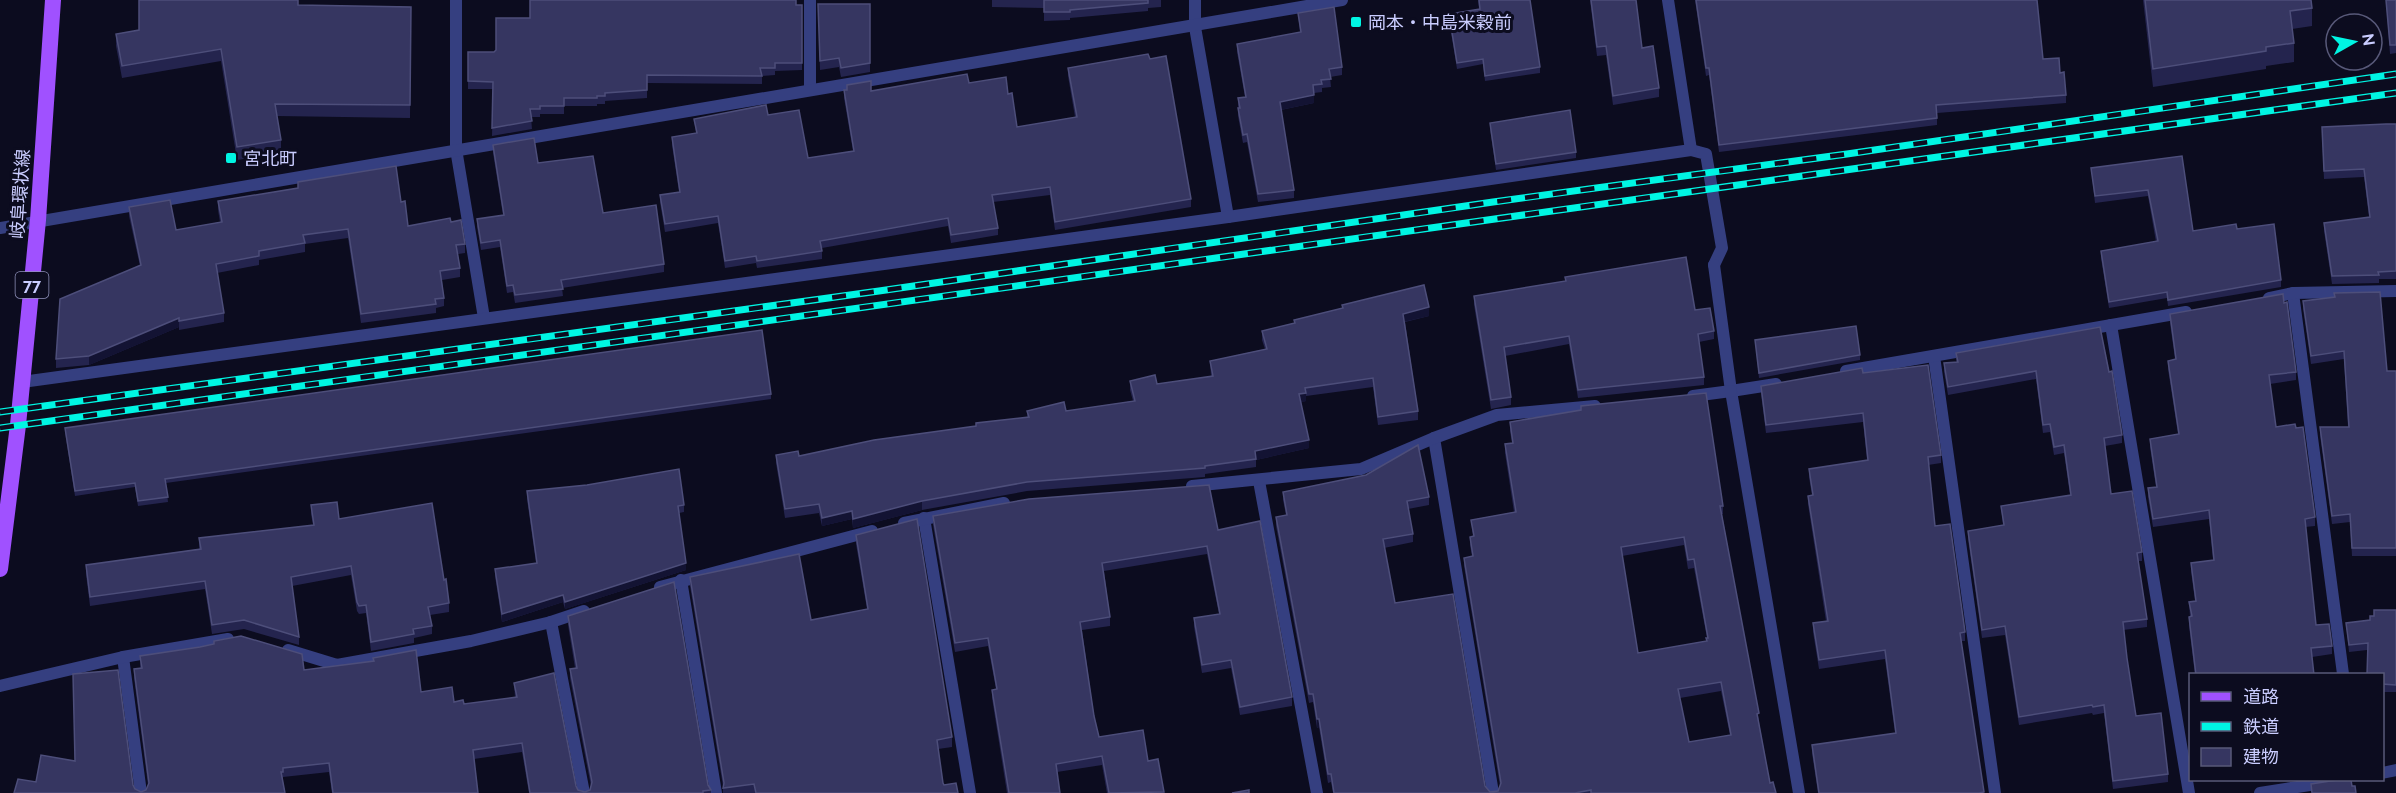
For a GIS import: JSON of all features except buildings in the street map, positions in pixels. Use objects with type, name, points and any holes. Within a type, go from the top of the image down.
[{"type":"main road","name":"岐阜環状線","points":[[0,569],[38,220],[53,0]]},
{"type":"street","points":[[456,0],[456,149],[484,318]]},
{"type":"street","points":[[810,0],[810,90]]},
{"type":"street","points":[[1195,0],[1195,27],[1228,217]]},
{"type":"street","points":[[0,228],[456,149],[1195,27],[1342,0]]},
{"type":"street","points":[[1668,0],[1691,150]]},
{"type":"street","points":[[22,382],[1228,217],[1691,150],[1706,154],[1722,248],[1714,265],[1731,392],[1799,793]]},
{"type":"street","points":[[2259,299],[2293,293],[2396,291]]},
{"type":"street","points":[[2293,293],[2343,673]]},
{"type":"street","points":[[1833,374],[2202,309]]},
{"type":"street","points":[[2111,325],[2189,793]]},
{"type":"street","points":[[1934,356],[1995,793]]},
{"type":"street","points":[[1677,398],[1731,392],[1787,382]]},
{"type":"street","points":[[1178,488],[1361,469],[1434,438],[1497,415],[1611,404]]},
{"type":"street","points":[[1434,438],[1493,793]]},
{"type":"street","points":[[1259,481],[1317,793]]},
{"type":"street","points":[[649,590],[924,518],[1017,501]]},
{"type":"street","points":[[924,518],[970,793]]},
{"type":"street","points":[[681,580],[716,793]]},
{"type":"street","points":[[274,646],[337,665],[471,641],[551,622],[595,608]]},
{"type":"street","points":[[551,622],[584,793]]},
{"type":"street","points":[[0,687],[123,657],[242,637]]},
{"type":"street","points":[[123,657],[141,793]]},
{"type":"street","points":[[2260,793],[2335,781]]},
{"type":"railway","points":[[0,412],[879,291],[2396,74]]},
{"type":"railway","points":[[0,428],[2396,93]]},
{"type":"place","name":"岡本・中島米穀前","points":[[1356,22]]},
{"type":"place","name":"宮北町","points":[[231,158]]}]
